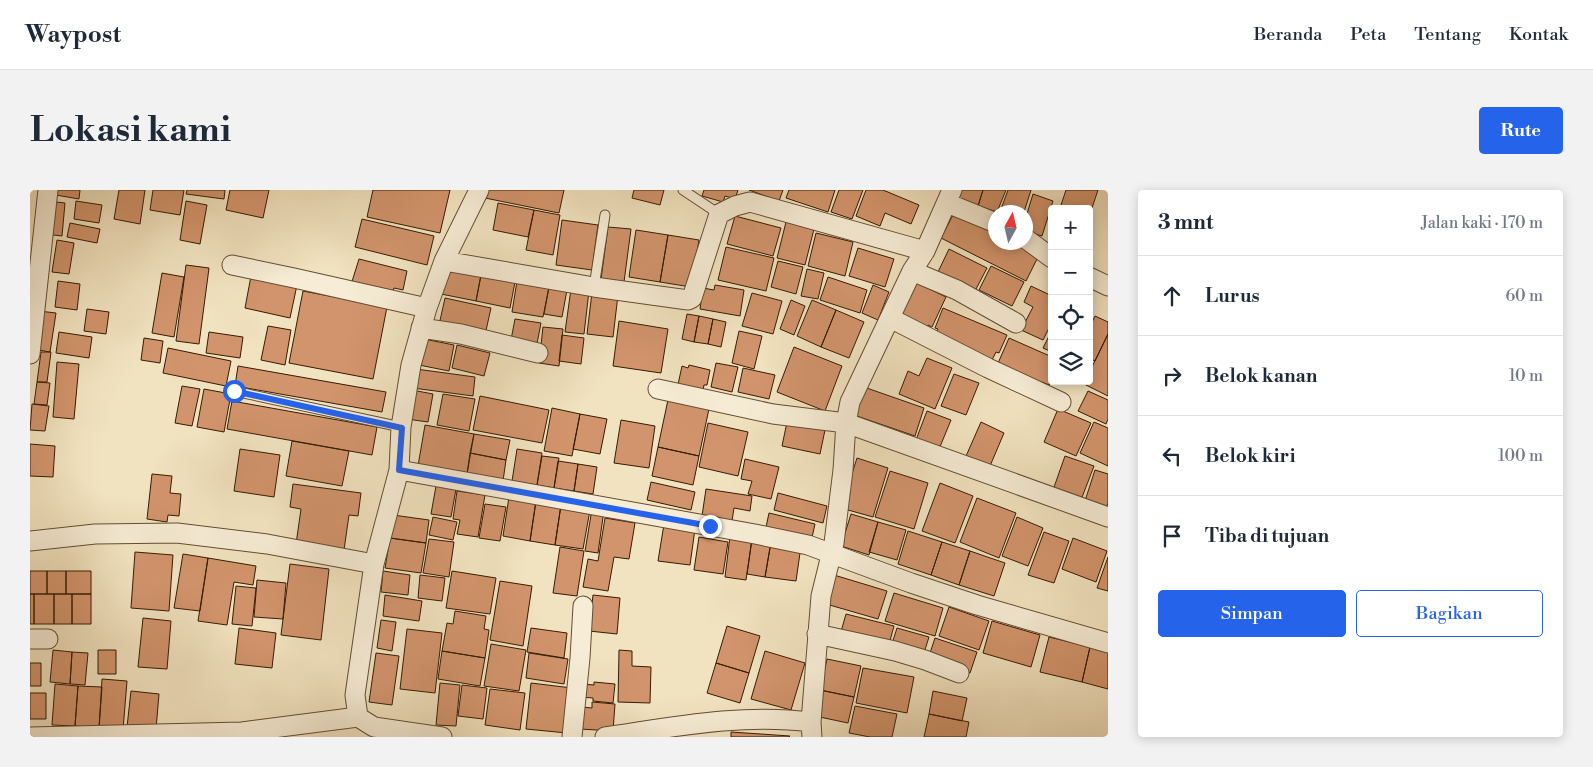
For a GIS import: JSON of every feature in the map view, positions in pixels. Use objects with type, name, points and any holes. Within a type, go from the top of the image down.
[{"type":"street","points":[[30,354],[48,190]]},
{"type":"street","points":[[358,717],[354,695],[374,564],[399,470],[402,428],[411,365],[427,308],[444,261],[480,190]]},
{"type":"street","points":[[605,737],[660,728],[740,719],[792,719],[812,729],[821,596],[830,553],[834,543],[843,470],[846,423],[850,402],[912,271],[925,251],[949,196],[988,219]]},
{"type":"street","points":[[444,261],[594,287],[688,300],[692,298],[719,214],[735,206],[750,202],[925,251]]},
{"type":"street","points":[[1033,244],[1048,255]]},
{"type":"street","points":[[232,265],[427,308]]},
{"type":"street","points":[[912,271],[957,290],[1016,323]]},
{"type":"street","points":[[1093,279],[1108,286]]},
{"type":"street","points":[[890,318],[988,368],[1061,402]]},
{"type":"street","points":[[421,328],[462,334],[538,353]]},
{"type":"street","points":[[658,390],[773,414],[846,423],[1108,517]]},
{"type":"street","points":[[399,470],[808,545],[967,602],[1108,643]]},
{"type":"street","points":[[30,542],[95,534],[177,533],[267,544],[374,564]]},
{"type":"street","points":[[572,737],[583,606]]},
{"type":"street","points":[[817,634],[895,651],[960,673]]},
{"type":"street","points":[[30,737],[242,732],[358,717],[374,727],[442,737]]},
{"type":"lane","points":[[683,190],[719,214]]},
{"type":"lane","points":[[594,287],[604,215]]},
{"type":"lane","points":[[234,391],[402,428]]},
{"type":"building","points":[[50,190],[80,190],[79,199],[50,194]]},
{"type":"building","points":[[119,190],[145,190],[140,224],[114,219]]},
{"type":"building","points":[[153,190],[184,190],[180,215],[150,210]]},
{"type":"building","points":[[187,190],[225,190],[224,199],[186,194]]},
{"type":"building","points":[[230,190],[269,190],[263,218],[226,210]]},
{"type":"building","points":[[373,190],[450,190],[440,233],[367,217]]},
{"type":"building","points":[[487,190],[564,190],[559,213],[485,198]]},
{"type":"building","points":[[634,190],[664,190],[660,205],[632,198]]},
{"type":"building","points":[[704,190],[738,190],[735,199],[725,196],[723,202],[702,196]]},
{"type":"building","points":[[749,190],[783,190],[779,201]]},
{"type":"building","points":[[789,190],[835,190],[828,212],[786,198]]},
{"type":"building","points":[[839,190],[863,190],[852,219],[831,212]]},
{"type":"building","points":[[866,190],[883,190],[919,205],[911,224],[885,213],[880,226],[856,216]]},
{"type":"building","points":[[955,190],[983,190],[978,206],[953,197]]},
{"type":"building","points":[[983,190],[1006,190],[1000,205],[988,205],[988,209],[978,206]]},
{"type":"building","points":[[1008,190],[1031,190],[1026,205],[1003,205]]},
{"type":"building","points":[[1066,190],[1098,190],[1093,205],[1061,205]]},
{"type":"building","points":[[1033,194],[1053,201],[1052,205],[1048,205],[1048,217],[1042,236],[1033,233],[1033,205],[1030,205]]},
{"type":"building","points":[[48,201],[65,203],[62,236],[45,234]]},
{"type":"building","points":[[76,201],[102,205],[99,223],[74,219]]},
{"type":"building","points":[[186,201],[207,205],[200,244],[180,240]]},
{"type":"building","points":[[498,203],[534,210],[528,237],[493,230]]},
{"type":"building","points":[[534,210],[560,215],[553,255],[526,250]]},
{"type":"building","points":[[954,213],[988,230],[988,250],[1029,250],[1039,255],[1026,281],[941,238]]},
{"type":"building","points":[[735,216],[781,228],[773,256],[727,244]]},
{"type":"building","points":[[362,219],[434,236],[427,265],[355,247]]},
{"type":"building","points":[[562,220],[598,225],[592,270],[556,265]]},
{"type":"building","points":[[786,222],[814,229],[805,265],[777,258]]},
{"type":"building","points":[[70,223],[100,229],[97,243],[67,237]]},
{"type":"building","points":[[608,227],[631,229],[624,282],[601,279]]},
{"type":"building","points":[[636,230],[668,235],[660,282],[629,277]]},
{"type":"building","points":[[816,233],[853,242],[845,276],[808,266]]},
{"type":"building","points":[[668,235],[699,240],[691,287],[660,282]]},
{"type":"building","points":[[57,240],[74,243],[69,274],[52,272]]},
{"type":"building","points":[[726,247],[774,258],[766,291],[718,280]]},
{"type":"building","points":[[858,248],[894,259],[885,287],[849,276]]},
{"type":"building","points":[[949,249],[987,268],[975,291],[938,272]]},
{"type":"building","points":[[359,259],[407,271],[403,290],[394,288],[391,298],[350,288]]},
{"type":"building","points":[[778,261],[803,267],[796,294],[771,287]]},
{"type":"building","points":[[186,265],[209,268],[199,344],[176,341]]},
{"type":"building","points":[[991,266],[1024,282],[1012,306],[979,290]]},
{"type":"building","points":[[446,268],[481,275],[476,301],[441,294]]},
{"type":"building","points":[[807,269],[824,273],[818,299],[801,296]]},
{"type":"building","points":[[162,273],[184,277],[174,337],[152,333]]},
{"type":"building","points":[[481,275],[515,282],[510,308],[476,301]]},
{"type":"building","points":[[251,276],[297,285],[290,318],[245,308]]},
{"type":"building","points":[[828,277],[867,290],[860,313],[820,300]]},
{"type":"building","points":[[58,281],[80,284],[77,310],[55,307]]},
{"type":"building","points":[[517,281],[549,287],[543,317],[512,312]]},
{"type":"building","points":[[915,282],[946,297],[932,327],[928,325],[925,331],[896,317]]},
{"type":"building","points":[[715,285],[744,290],[740,316],[700,309],[703,288],[714,290]]},
{"type":"building","points":[[873,285],[889,292],[878,320],[862,313]]},
{"type":"building","points":[[1031,286],[1048,294],[1048,330],[1043,340],[1021,330],[1033,307],[1024,302]]},
{"type":"building","points":[[549,287],[567,290],[562,317],[544,314]]},
{"type":"building","points":[[571,289],[589,291],[584,334],[565,332]]},
{"type":"building","points":[[303,291],[387,307],[373,379],[289,363]]},
{"type":"building","points":[[592,292],[618,295],[613,337],[587,334]]},
{"type":"building","points":[[752,293],[782,301],[773,334],[742,326]]},
{"type":"building","points":[[445,298],[491,308],[485,335],[439,325]]},
{"type":"building","points":[[791,300],[805,306],[794,335],[780,329]]},
{"type":"building","points":[[812,300],[836,310],[821,347],[797,336]]},
{"type":"building","points":[[943,308],[1007,335],[999,353],[996,352],[992,360],[935,335],[938,329],[935,328]]},
{"type":"building","points":[[87,309],[109,312],[106,334],[84,331]]},
{"type":"building","points":[[836,310],[864,322],[849,358],[821,347]]},
{"type":"building","points":[[39,311],[56,313],[50,352],[33,349]]},
{"type":"building","points":[[687,314],[699,316],[694,342],[682,339]]},
{"type":"building","points":[[699,316],[713,319],[708,344],[694,342]]},
{"type":"building","points":[[1095,316],[1108,322],[1108,334],[1095,361],[1093,360],[1093,320]]},
{"type":"building","points":[[515,319],[541,323],[536,349],[510,345]]},
{"type":"building","points":[[713,319],[726,322],[721,347],[708,344]]},
{"type":"building","points":[[619,321],[668,329],[661,373],[613,366]]},
{"type":"building","points":[[268,326],[291,330],[285,365],[261,360]]},
{"type":"building","points":[[543,327],[563,329],[559,366],[539,363]]},
{"type":"building","points":[[739,331],[762,336],[754,369],[732,363]]},
{"type":"building","points":[[59,332],[92,337],[89,358],[56,353]]},
{"type":"building","points":[[209,332],[243,337],[240,358],[206,353]]},
{"type":"building","points":[[1108,334],[1108,396],[1086,385],[1093,385],[1093,365]]},
{"type":"building","points":[[562,335],[584,338],[581,364],[559,361]]},
{"type":"building","points":[[144,338],[163,341],[160,363],[141,360]]},
{"type":"building","points":[[1009,338],[1048,355],[1048,385],[1042,382],[1039,389],[995,370]]},
{"type":"building","points":[[1048,338],[1048,350],[1043,348]]},
{"type":"building","points":[[424,339],[454,345],[449,371],[419,365]]},
{"type":"building","points":[[457,345],[490,353],[484,376],[452,368]]},
{"type":"building","points":[[794,347],[842,366],[825,411],[777,392]]},
{"type":"building","points":[[168,348],[231,361],[226,386],[163,373]]},
{"type":"building","points":[[41,352],[51,352],[47,382],[37,382]]},
{"type":"building","points":[[927,358],[952,368],[935,409],[899,394],[908,371],[919,376]]},
{"type":"building","points":[[57,362],[79,364],[74,419],[53,417]]},
{"type":"building","points":[[716,363],[738,367],[732,392],[711,387]]},
{"type":"building","points":[[689,365],[710,370],[707,385],[704,385],[702,395],[677,389],[682,366],[688,368]]},
{"type":"building","points":[[238,366],[386,392],[382,412],[235,386]]},
{"type":"building","points":[[743,368],[775,375],[769,399],[738,392]]},
{"type":"building","points":[[416,369],[475,377],[473,396],[413,388]]},
{"type":"building","points":[[954,374],[979,383],[966,415],[941,406]]},
{"type":"building","points":[[37,382],[50,383],[47,405],[34,404]]},
{"type":"building","points":[[182,386],[200,389],[192,426],[175,423]]},
{"type":"building","points":[[861,386],[924,408],[915,436],[851,414]]},
{"type":"building","points":[[204,389],[231,394],[224,432],[197,427]]},
{"type":"building","points":[[412,390],[433,394],[428,422],[407,419]]},
{"type":"building","points":[[1088,391],[1108,400],[1108,419],[1106,424],[1078,411]]},
{"type":"building","points":[[443,394],[475,399],[469,431],[437,425]]},
{"type":"building","points":[[669,395],[710,404],[699,456],[658,447]]},
{"type":"building","points":[[480,396],[549,410],[542,443],[473,430]]},
{"type":"building","points":[[232,401],[377,427],[372,455],[227,429]]},
{"type":"building","points":[[32,404],[49,406],[45,431],[30,430]]},
{"type":"building","points":[[552,408],[580,414],[572,456],[544,451]]},
{"type":"building","points":[[1058,409],[1091,423],[1076,456],[1044,442]]},
{"type":"building","points":[[927,411],[951,420],[937,454],[914,445]]},
{"type":"building","points":[[580,414],[607,419],[600,454],[573,449]]},
{"type":"building","points":[[621,420],[655,426],[649,468],[614,463]]},
{"type":"building","points":[[787,422],[825,430],[820,454],[782,446]]},
{"type":"building","points":[[981,422],[1004,433],[987,473],[963,463]]},
{"type":"building","points":[[1094,422],[1108,428],[1108,466],[1080,453]]},
{"type":"building","points":[[708,423],[748,432],[738,476],[699,467]]},
{"type":"building","points":[[425,425],[474,434],[467,474],[418,466]]},
{"type":"building","points":[[474,434],[510,440],[506,460],[470,453]]},
{"type":"building","points":[[292,441],[349,451],[342,486],[286,476]]},
{"type":"building","points":[[30,444],[55,446],[53,477],[30,476]]},
{"type":"building","points":[[658,447],[699,456],[693,485],[652,476]]},
{"type":"building","points":[[240,449],[280,455],[274,497],[234,491]]},
{"type":"building","points":[[517,449],[542,453],[537,485],[512,481]]},
{"type":"building","points":[[470,453],[506,460],[503,481],[467,474]]},
{"type":"building","points":[[542,456],[559,458],[554,488],[537,485]]},
{"type":"building","points":[[1065,456],[1094,466],[1081,500],[1053,490]]},
{"type":"building","points":[[857,458],[888,468],[873,517],[841,508]]},
{"type":"building","points":[[745,459],[779,467],[771,499],[748,494],[752,481],[741,479]]},
{"type":"building","points":[[558,461],[578,464],[574,491],[554,488]]},
{"type":"building","points":[[578,464],[597,467],[593,494],[574,491]]},
{"type":"building","points":[[1095,470],[1108,474],[1108,503],[1104,514],[1083,507]]},
{"type":"building","points":[[890,471],[928,483],[914,529],[875,517]]},
{"type":"building","points":[[152,474],[172,476],[170,493],[181,494],[179,516],[168,515],[167,522],[147,519]]},
{"type":"building","points":[[651,482],[695,492],[691,510],[647,500]]},
{"type":"building","points":[[940,483],[973,496],[955,543],[922,531]]},
{"type":"building","points":[[293,484],[361,493],[358,516],[349,515],[344,550],[296,544],[301,509],[290,507]]},
{"type":"building","points":[[436,486],[456,489],[451,517],[431,514]]},
{"type":"building","points":[[706,489],[752,496],[750,511],[734,508],[732,521],[702,516]]},
{"type":"building","points":[[457,491],[485,495],[478,537],[457,534],[460,520],[453,519]]},
{"type":"building","points":[[778,493],[827,506],[823,523],[774,510]]},
{"type":"building","points":[[509,497],[536,501],[530,541],[503,536]]},
{"type":"building","points":[[977,498],[1016,513],[999,558],[960,542]]},
{"type":"building","points":[[536,501],[561,505],[555,545],[530,541]]},
{"type":"building","points":[[485,504],[506,507],[500,541],[479,538]]},
{"type":"building","points":[[561,505],[590,510],[583,549],[555,545]]},
{"type":"building","points":[[592,509],[604,510],[598,553],[585,551]]},
{"type":"building","points":[[769,513],[815,524],[811,542],[765,532]]},
{"type":"building","points":[[851,514],[878,522],[869,555],[841,546]]},
{"type":"building","points":[[393,515],[429,520],[426,543],[390,538]]},
{"type":"building","points":[[433,517],[457,522],[453,540],[429,535]]},
{"type":"building","points":[[1017,517],[1043,528],[1028,566],[1002,556]]},
{"type":"building","points":[[605,518],[635,523],[629,559],[614,557],[608,591],[583,587],[588,559],[598,561]]},
{"type":"building","points":[[878,522],[906,530],[897,560],[869,552]]},
{"type":"building","points":[[664,524],[695,529],[690,565],[658,561]]},
{"type":"building","points":[[908,531],[942,542],[931,575],[898,564]]},
{"type":"building","points":[[1044,532],[1069,541],[1054,583],[1028,575]]},
{"type":"building","points":[[730,536],[752,539],[746,580],[725,577]]},
{"type":"building","points":[[699,537],[728,542],[723,574],[694,570]]},
{"type":"building","points":[[390,538],[426,543],[421,573],[385,568]]},
{"type":"building","points":[[1073,538],[1107,551],[1096,582],[1062,569]]},
{"type":"building","points":[[429,539],[454,542],[449,577],[423,573]]},
{"type":"building","points":[[752,539],[771,542],[765,577],[747,574]]},
{"type":"building","points":[[771,542],[801,546],[796,581],[765,577]]},
{"type":"building","points":[[942,542],[970,551],[959,585],[931,575]]},
{"type":"building","points":[[560,547],[584,551],[577,596],[553,593]]},
{"type":"building","points":[[970,551],[1005,563],[994,596],[959,585]]},
{"type":"building","points":[[135,552],[173,555],[169,611],[131,608]]},
{"type":"building","points":[[183,554],[208,558],[200,611],[174,608]]},
{"type":"building","points":[[1108,557],[1108,591],[1097,588]]},
{"type":"building","points":[[208,558],[256,566],[253,585],[234,582],[227,625],[198,621]]},
{"type":"building","points":[[290,564],[329,569],[321,640],[281,635]]},
{"type":"building","points":[[30,571],[47,571],[47,594],[30,594]]},
{"type":"building","points":[[47,571],[66,571],[66,594],[47,594]]},
{"type":"building","points":[[66,571],[91,571],[91,594],[66,594]]},
{"type":"building","points":[[383,571],[410,575],[408,595],[381,592]]},
{"type":"building","points":[[452,571],[496,578],[490,614],[446,608]]},
{"type":"building","points":[[420,575],[445,578],[442,601],[418,598]]},
{"type":"building","points":[[834,575],[887,591],[878,619],[826,604]]},
{"type":"building","points":[[257,580],[286,583],[283,619],[254,617]]},
{"type":"building","points":[[500,581],[532,586],[523,646],[490,640]]},
{"type":"building","points":[[236,586],[256,588],[252,626],[232,624]]},
{"type":"building","points":[[894,593],[943,608],[935,636],[885,621]]},
{"type":"building","points":[[30,594],[34,594],[34,624],[30,624]]},
{"type":"building","points":[[34,594],[54,594],[54,624],[34,624]]},
{"type":"building","points":[[54,594],[72,594],[72,624],[54,624]]},
{"type":"building","points":[[72,594],[91,594],[91,624],[72,624]]},
{"type":"building","points":[[385,595],[422,601],[419,621],[383,616]]},
{"type":"building","points":[[593,595],[620,598],[617,634],[589,631]]},
{"type":"building","points":[[949,607],[989,621],[979,650],[939,636]]},
{"type":"building","points":[[455,611],[486,616],[484,629],[489,630],[485,658],[442,651],[447,623],[453,624]]},
{"type":"building","points":[[846,614],[894,626],[888,648],[840,635]]},
{"type":"building","points":[[143,618],[171,621],[167,669],[138,667]]},
{"type":"building","points":[[381,620],[396,622],[392,651],[377,648]]},
{"type":"building","points":[[992,621],[1040,635],[1031,667],[983,653]]},
{"type":"building","points":[[727,626],[760,636],[749,673],[716,663]]},
{"type":"building","points":[[239,628],[276,633],[272,668],[235,664]]},
{"type":"building","points":[[531,628],[567,633],[564,658],[527,652]]},
{"type":"building","points":[[897,628],[929,637],[923,656],[891,647]]},
{"type":"building","points":[[407,629],[442,633],[435,693],[400,689]]},
{"type":"building","points":[[1049,637],[1090,647],[1082,682],[1040,672]]},
{"type":"building","points":[[935,638],[977,652],[970,673],[928,659]]},
{"type":"building","points":[[491,644],[526,650],[519,691],[484,686]]},
{"type":"building","points":[[1090,647],[1108,651],[1108,689],[1082,682]]},
{"type":"building","points":[[53,650],[72,652],[70,684],[50,682]]},
{"type":"building","points":[[98,650],[116,650],[116,674],[98,674]]},
{"type":"building","points":[[619,650],[632,651],[632,666],[651,667],[650,703],[618,702]]},
{"type":"building","points":[[442,651],[485,658],[480,686],[438,679]]},
{"type":"building","points":[[765,651],[805,663],[791,710],[751,699]]},
{"type":"building","points":[[72,652],[88,653],[85,685],[70,684]]},
{"type":"building","points":[[376,653],[399,656],[392,705],[369,702]]},
{"type":"building","points":[[529,653],[568,659],[564,684],[526,678]]},
{"type":"building","points":[[827,659],[861,666],[854,697],[820,690]]},
{"type":"building","points":[[30,663],[41,663],[41,686],[30,686]]},
{"type":"building","points":[[716,663],[749,673],[740,703],[707,693]]},
{"type":"building","points":[[863,668],[914,677],[907,713],[856,703]]},
{"type":"building","points":[[102,679],[127,681],[123,730],[99,728]]},
{"type":"building","points":[[594,682],[615,684],[613,703],[593,701],[593,698],[580,697],[582,684],[594,685]]},
{"type":"building","points":[[440,683],[460,685],[456,726],[436,725]]},
{"type":"building","points":[[531,683],[572,688],[567,733],[526,729]]},
{"type":"building","points":[[55,684],[78,686],[75,726],[52,725]]},
{"type":"building","points":[[462,685],[487,688],[483,719],[458,716]]},
{"type":"building","points":[[78,686],[102,687],[99,728],[75,726]]},
{"type":"building","points":[[490,689],[525,693],[520,730],[485,725]]},
{"type":"building","points":[[820,690],[854,697],[848,723],[815,716]]},
{"type":"building","points":[[131,691],[159,694],[156,729],[127,727]]},
{"type":"building","points":[[933,691],[967,698],[962,721],[929,714]]},
{"type":"building","points":[[30,693],[46,693],[46,719],[30,719]]},
{"type":"building","points":[[592,702],[615,704],[613,731],[580,729],[582,707],[592,708]]},
{"type":"building","points":[[855,706],[897,714],[892,737],[870,737],[849,733]]},
{"type":"building","points":[[929,714],[969,722],[966,737],[924,737]]},
{"type":"building","points":[[731,732],[790,736],[731,737]]},
{"type":"route","points":[[234,391],[402,428],[399,470],[710,526]]}]
